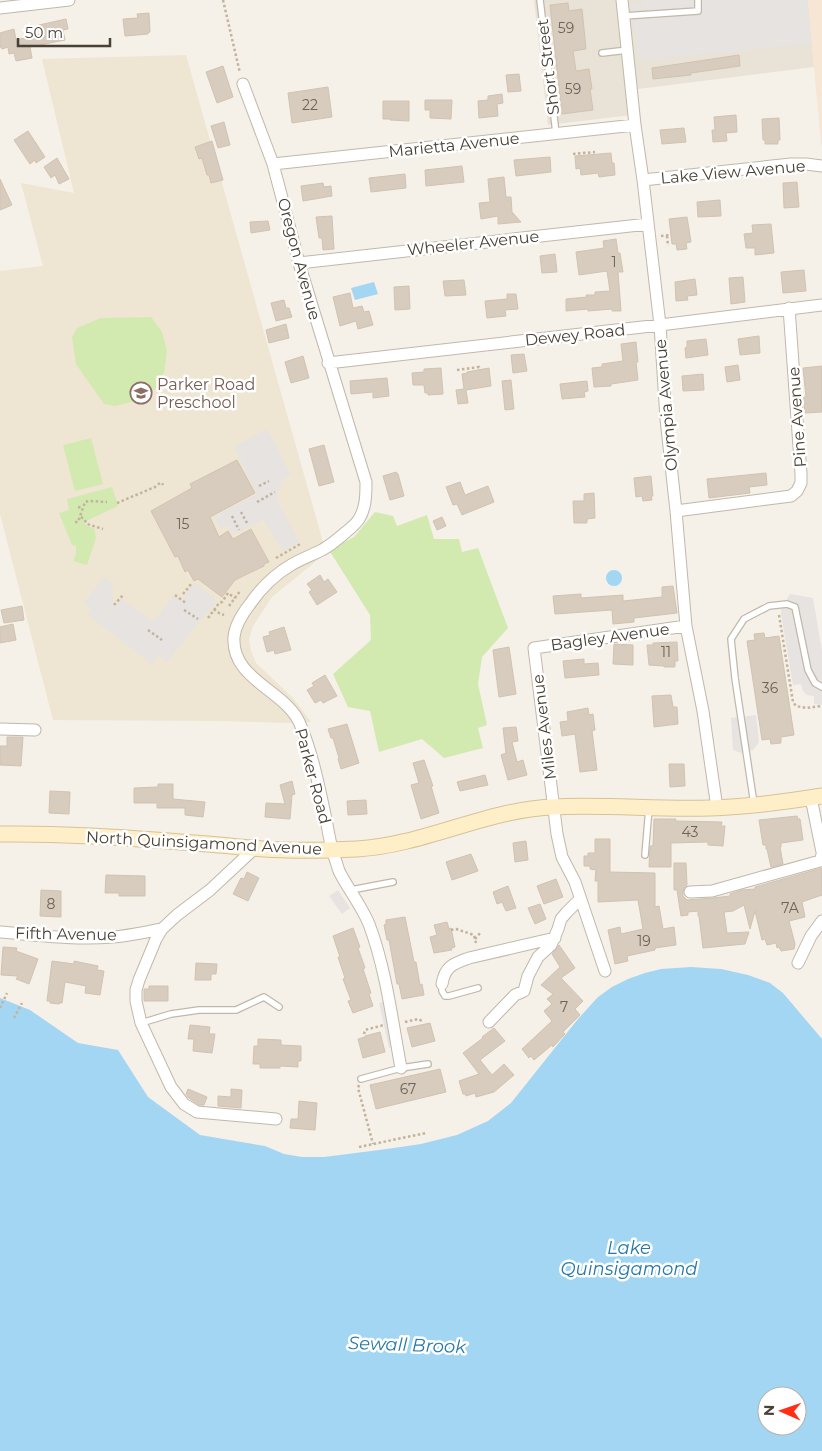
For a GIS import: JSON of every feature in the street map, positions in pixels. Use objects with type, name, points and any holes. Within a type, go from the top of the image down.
[{"type":"main road","name":"North Quinsigamond Avenue","points":[[0,834],[160,840],[286,850],[332,850],[365,848],[388,844],[497,815],[528,809],[553,807],[717,808],[816,797]]},
{"type":"street","points":[[0,8],[69,0]]},
{"type":"street","name":"Olympia Avenue","points":[[622,0],[635,125],[660,325],[666,419],[686,626],[703,711],[717,808]]},
{"type":"street","name":"Oregon Avenue","points":[[243,84],[274,164],[298,263],[366,482],[365,502],[360,518]]},
{"type":"street","name":"Marietta Avenue","points":[[274,164],[635,125]]},
{"type":"street","name":"Lake View Avenue","points":[[643,180],[791,164],[822,166]]},
{"type":"street","name":"Wheeler Avenue","points":[[298,263],[648,224]]},
{"type":"street","name":"Dewey Road","points":[[328,363],[822,305]]},
{"type":"street","name":"Pine Avenue","points":[[676,511],[791,496],[801,483],[789,308]]},
{"type":"street","name":"Parker Road","points":[[360,518],[350,529],[328,546],[290,566],[269,580],[243,613],[234,631],[234,640],[235,653],[245,669],[252,677],[287,704],[298,720],[314,768],[332,850],[339,870],[368,923],[383,969],[402,1068]]},
{"type":"street","name":"Bagley Avenue","points":[[534,648],[686,626]]},
{"type":"street","name":"Miles Avenue","points":[[534,648],[560,850],[575,882],[605,971]]},
{"type":"street","points":[[0,729],[35,730]]},
{"type":"street","points":[[690,892],[712,891],[821,856],[816,797]]},
{"type":"street","points":[[255,848],[210,890],[162,929],[138,980],[136,1001],[141,1023],[171,1087],[184,1104],[197,1112],[276,1119]]},
{"type":"street","points":[[489,1022],[515,995],[524,991],[528,976],[538,957],[551,945],[555,938],[561,919],[580,899]]},
{"type":"street","points":[[798,963],[811,936],[822,921]]},
{"type":"street","name":"Fifth Avenue","points":[[0,932],[100,937],[129,935],[162,929]]},
{"type":"street","points":[[442,984],[443,975],[456,962],[555,938]]},
{"type":"lane","name":"Short Street","points":[[540,0],[556,133]]},
{"type":"lane","points":[[624,16],[698,11],[698,0]]},
{"type":"lane","points":[[602,53],[628,50]]},
{"type":"lane","points":[[754,805],[731,640],[744,619],[769,606],[787,604],[795,607],[808,670],[815,683],[822,687]]},
{"type":"lane","points":[[645,856],[649,807]]},
{"type":"lane","points":[[351,890],[393,882]]},
{"type":"lane","points":[[442,984],[442,991],[445,996],[478,988]]},
{"type":"lane","points":[[141,1023],[171,1014],[236,1010],[264,997],[279,1007]]},
{"type":"lane","points":[[361,1079],[402,1068],[428,1064]]},
{"type":"path","points":[[222,0],[243,84]]},
{"type":"path","points":[[573,154],[595,152]]},
{"type":"path","points":[[667,236],[668,246]]},
{"type":"path","points":[[456,370],[478,368],[479,370]]},
{"type":"path","points":[[259,486],[269,481]]},
{"type":"path","points":[[117,503],[155,487],[160,483],[163,485]]},
{"type":"path","points":[[257,502],[275,492]]},
{"type":"path","points":[[76,522],[81,517],[85,502],[107,502]]},
{"type":"path","points":[[78,507],[82,508]]},
{"type":"path","points":[[241,512],[248,525]]},
{"type":"path","points":[[232,516],[239,530]]},
{"type":"path","points":[[81,517],[87,524],[103,529]]},
{"type":"path","points":[[276,558],[302,543]]},
{"type":"path","points":[[183,594],[192,583]]},
{"type":"path","points":[[229,606],[240,591]]},
{"type":"path","points":[[208,618],[228,593],[235,598]]},
{"type":"path","points":[[114,605],[124,594]]},
{"type":"path","points":[[174,595],[188,604]]},
{"type":"path","points":[[214,609],[224,614]]},
{"type":"path","points":[[184,610],[198,619]]},
{"type":"path","points":[[780,615],[793,702],[796,706],[801,707],[822,706]]},
{"type":"path","points":[[148,630],[162,640]]},
{"type":"path","points":[[451,930],[456,929],[474,935],[476,943]]},
{"type":"path","points":[[475,939],[481,932]]},
{"type":"path","points":[[0,1008],[7,993]]},
{"type":"path","points":[[14,1018],[22,1003]]},
{"type":"path","points":[[364,1034],[368,1028],[418,1019],[422,1020],[422,1022]]},
{"type":"path","points":[[361,1079],[358,1088],[373,1144]]},
{"type":"path","points":[[359,1147],[426,1133]]},
{"type":"shaded area","points":[[534,0],[808,0],[814,67],[638,89],[640,114],[548,125]]},
{"type":"shaded area","points":[[643,0],[807,0],[812,44],[638,60],[631,4],[643,4]]},
{"type":"shaded area","points":[[808,0],[822,0],[822,145],[821,144]]},
{"type":"shaded area","name":"Parker Road Preschool","points":[[186,55],[326,553],[272,597],[253,626],[249,639],[251,651],[256,663],[293,698],[311,722],[53,720],[0,514],[0,271],[43,266],[21,183],[74,193],[42,59]]},
{"type":"shaded area","points":[[267,429],[291,475],[282,480],[276,498],[299,542],[283,551],[263,519],[233,535],[228,525],[221,529],[214,517],[257,494],[234,447]]},
{"type":"shaded area","points":[[104,577],[113,584],[113,604],[116,607],[121,599],[154,622],[173,596],[181,602],[195,583],[217,601],[167,662],[159,656],[152,664],[88,615],[91,609],[84,603]]},
{"type":"shaded area","points":[[790,594],[813,598],[822,651],[822,705],[814,704],[814,696],[807,695],[803,691],[801,684],[793,685],[781,614],[781,609]]},
{"type":"shaded area","points":[[756,715],[759,742],[753,750],[741,753],[733,750],[731,718]]},
{"type":"shaded area","points":[[338,890],[350,908],[342,914],[329,896]]},
{"type":"shaded area","points":[[383,1002],[394,1047],[389,1048],[379,1003]]},
{"type":"green space","points":[[151,317],[162,332],[167,351],[164,373],[155,389],[135,401],[115,406],[104,404],[76,364],[72,337],[77,328],[101,318]]},
{"type":"green space","points":[[91,438],[103,484],[75,491],[63,445]]},
{"type":"green space","points":[[112,487],[118,506],[84,522],[87,526],[94,528],[96,538],[87,565],[73,561],[76,554],[76,546],[72,545],[59,513],[69,510],[67,499]]},
{"type":"green space","points":[[375,512],[393,516],[397,526],[427,515],[434,539],[459,539],[462,552],[478,548],[508,628],[482,657],[478,684],[487,725],[478,728],[483,748],[444,758],[422,739],[379,752],[370,711],[348,707],[333,674],[371,640],[370,615],[329,550],[354,537]]},
{"type":"water","points":[[374,282],[378,294],[355,300],[351,288]]},
{"type":"water","points":[[614,570],[622,578],[614,586],[606,578]]},
{"type":"water","name":"Lake Quinsigamond","points":[[691,967],[721,969],[748,975],[770,983],[783,993],[822,1039],[822,1451],[0,1451],[0,998],[30,1010],[78,1043],[118,1050],[148,1097],[200,1135],[265,1146],[284,1154],[302,1157],[324,1157],[421,1144],[457,1135],[488,1121],[511,1103],[578,1019],[598,997],[612,987],[645,973],[661,969]]},
{"type":"building","points":[[568,3],[569,11],[582,9],[586,49],[573,51],[576,71],[589,69],[593,110],[562,114],[550,5]]},
{"type":"building","points":[[149,13],[150,32],[148,34],[125,36],[123,19],[138,18],[137,14]]},
{"type":"building","points":[[66,19],[68,29],[63,30],[65,40],[30,47],[32,58],[16,61],[14,53],[9,54],[8,47],[2,49],[0,47],[0,33],[14,29],[16,40],[41,34],[39,25]]},
{"type":"building","points":[[739,55],[740,66],[691,73],[691,75],[653,79],[652,68]]},
{"type":"building","points":[[223,66],[233,97],[217,103],[206,72]]},
{"type":"building","points":[[519,74],[521,91],[508,92],[506,75]]},
{"type":"building","points":[[328,87],[332,117],[292,123],[288,93]]},
{"type":"building","points":[[502,94],[503,103],[497,104],[498,116],[479,118],[478,101],[488,100],[488,96]]},
{"type":"building","points":[[425,100],[452,100],[451,119],[430,118],[430,110],[425,110]]},
{"type":"building","points":[[383,101],[409,101],[409,121],[383,119]]},
{"type":"building","points":[[736,115],[737,132],[726,133],[727,141],[713,142],[712,130],[715,130],[714,117]]},
{"type":"building","points":[[779,118],[780,140],[778,140],[778,144],[765,144],[765,140],[763,140],[762,119]]},
{"type":"building","points":[[224,122],[230,145],[218,148],[211,126]]},
{"type":"building","points":[[684,128],[686,142],[662,144],[660,130]]},
{"type":"building","points":[[28,131],[45,157],[36,163],[35,160],[30,164],[14,140]]},
{"type":"building","points":[[212,141],[223,180],[211,183],[202,158],[199,159],[195,147]]},
{"type":"building","points":[[611,153],[615,175],[599,177],[598,173],[581,175],[580,168],[576,169],[575,156]]},
{"type":"building","points":[[550,157],[551,172],[516,176],[514,160]]},
{"type":"building","points":[[57,158],[69,179],[59,184],[55,175],[51,178],[44,167]]},
{"type":"building","points":[[462,166],[464,182],[426,186],[425,170]]},
{"type":"building","points":[[405,174],[406,188],[371,192],[369,178]]},
{"type":"building","points":[[504,177],[506,197],[511,197],[512,212],[521,222],[498,224],[498,216],[481,219],[479,203],[490,202],[488,179]]},
{"type":"building","points":[[0,179],[12,205],[0,210]]},
{"type":"building","points":[[797,182],[799,207],[784,208],[783,183]]},
{"type":"building","points":[[323,183],[324,187],[331,186],[332,196],[303,201],[301,186]]},
{"type":"building","points":[[720,200],[721,216],[698,217],[697,202]]},
{"type":"building","points":[[332,216],[334,249],[323,250],[322,238],[319,238],[316,217]]},
{"type":"building","points":[[687,217],[691,242],[686,243],[687,249],[677,250],[676,244],[672,244],[669,219]]},
{"type":"building","points":[[268,221],[270,230],[251,233],[250,222]]},
{"type":"building","points":[[771,224],[774,253],[755,255],[755,248],[746,248],[744,234],[753,233],[752,225]]},
{"type":"building","points":[[616,239],[623,272],[618,272],[621,311],[612,311],[612,309],[588,311],[588,309],[566,311],[566,299],[587,297],[586,295],[595,295],[595,292],[610,291],[607,271],[579,275],[576,252],[604,248],[603,241]]},
{"type":"building","points":[[555,254],[557,272],[542,273],[540,256]]},
{"type":"building","points":[[804,270],[806,291],[783,293],[781,272]]},
{"type":"building","points":[[743,277],[745,302],[731,304],[729,278]]},
{"type":"building","points":[[695,279],[697,295],[687,296],[688,300],[676,301],[675,282]]},
{"type":"building","points":[[464,280],[466,295],[445,296],[443,281]]},
{"type":"building","points":[[409,286],[410,309],[395,310],[394,287]]},
{"type":"building","points":[[350,293],[353,308],[362,306],[364,312],[369,311],[373,325],[358,329],[356,321],[340,326],[333,297]]},
{"type":"building","points":[[507,294],[516,294],[518,309],[505,310],[506,316],[487,318],[485,301],[507,299]]},
{"type":"building","points":[[284,300],[286,308],[289,308],[292,317],[276,321],[271,303]]},
{"type":"building","points":[[286,324],[289,338],[269,343],[266,330]]},
{"type":"building","points":[[759,336],[760,353],[740,355],[738,339]]},
{"type":"building","points":[[706,339],[708,355],[686,358],[685,348],[687,347],[687,341]]},
{"type":"building","points":[[636,342],[638,380],[611,384],[611,386],[594,387],[592,368],[602,367],[602,364],[623,361],[621,344]]},
{"type":"building","points":[[524,354],[527,371],[513,373],[511,355]]},
{"type":"building","points":[[303,356],[309,378],[291,383],[285,362]]},
{"type":"building","points":[[738,365],[740,380],[727,382],[725,367]]},
{"type":"building","points":[[822,366],[822,412],[805,413],[803,397],[806,397],[803,368]]},
{"type":"building","points":[[441,368],[443,394],[428,395],[428,393],[425,393],[424,385],[413,385],[412,373],[424,372],[424,369]]},
{"type":"building","points":[[489,368],[491,386],[466,390],[468,403],[458,404],[456,390],[464,389],[462,374]]},
{"type":"building","points":[[703,374],[704,390],[683,391],[682,376]]},
{"type":"building","points":[[387,378],[389,396],[373,398],[373,392],[351,394],[350,381]]},
{"type":"building","points":[[511,380],[514,409],[505,410],[502,381]]},
{"type":"building","points":[[587,381],[588,391],[584,392],[585,397],[562,399],[560,384]]},
{"type":"building","points":[[324,445],[334,482],[319,486],[309,449]]},
{"type":"building","points":[[237,460],[255,493],[210,517],[219,537],[228,531],[233,539],[251,529],[269,562],[235,580],[222,597],[198,579],[194,581],[188,570],[185,572],[178,556],[175,557],[151,511],[192,488],[190,484]]},
{"type":"building","points":[[396,472],[404,496],[390,500],[383,476]]},
{"type":"building","points":[[766,473],[767,485],[749,487],[750,493],[709,498],[707,479]]},
{"type":"building","points":[[651,476],[652,500],[643,501],[642,496],[636,497],[634,478]]},
{"type":"building","points":[[460,482],[465,495],[488,486],[494,502],[462,515],[457,504],[453,505],[446,487]]},
{"type":"building","points":[[594,493],[595,518],[587,519],[587,523],[574,523],[573,501],[584,501],[584,494]]},
{"type":"building","points":[[442,517],[446,526],[437,530],[433,521]]},
{"type":"building","points":[[320,575],[324,582],[328,579],[337,592],[317,605],[309,592],[312,590],[307,584]]},
{"type":"building","points":[[673,586],[677,613],[634,618],[634,622],[613,624],[612,610],[555,614],[553,596],[581,594],[581,598],[623,595],[623,601],[662,597],[662,587]]},
{"type":"building","points":[[22,606],[24,620],[4,623],[1,610]]},
{"type":"building","points":[[13,624],[16,640],[0,643],[0,627]]},
{"type":"building","points":[[284,627],[291,650],[275,654],[274,650],[267,652],[263,637],[270,635],[269,632]]},
{"type":"building","points":[[764,633],[765,638],[779,636],[794,735],[781,737],[781,743],[771,744],[770,739],[762,740],[747,641],[755,640],[754,634]]},
{"type":"building","points":[[677,642],[678,661],[675,661],[675,667],[649,665],[647,645]]},
{"type":"building","points":[[614,644],[633,645],[633,665],[613,664]]},
{"type":"building","points":[[509,647],[516,694],[499,697],[493,650]]},
{"type":"building","points":[[584,659],[584,664],[598,663],[599,675],[565,678],[563,661]]},
{"type":"building","points":[[325,675],[337,696],[323,703],[321,700],[315,703],[307,690],[314,686],[312,683]]},
{"type":"building","points":[[671,695],[673,707],[677,707],[678,724],[654,727],[652,696]]},
{"type":"building","points":[[588,708],[589,715],[593,714],[595,730],[592,731],[597,770],[580,772],[575,734],[562,736],[560,722],[568,721],[567,712]]},
{"type":"building","points":[[347,724],[359,763],[341,769],[333,738],[331,738],[328,729]]},
{"type":"building","points":[[516,727],[518,741],[512,742],[517,762],[523,760],[527,775],[508,780],[501,755],[506,753],[503,728]]},
{"type":"building","points":[[7,737],[23,737],[21,766],[0,765],[0,746],[7,746]]},
{"type":"building","points":[[424,760],[433,786],[431,786],[439,813],[421,819],[411,785],[419,783],[413,763]]},
{"type":"building","points":[[669,764],[684,764],[685,786],[670,787]]},
{"type":"building","points":[[485,775],[488,785],[460,791],[457,782]]},
{"type":"building","points":[[292,781],[295,794],[292,795],[290,819],[265,817],[266,803],[285,804],[280,785]]},
{"type":"building","points":[[158,784],[173,784],[173,799],[205,802],[203,817],[185,815],[185,808],[157,808],[157,803],[134,803],[134,788],[158,787]]},
{"type":"building","points":[[50,791],[70,792],[69,814],[49,813]]},
{"type":"building","points":[[366,800],[367,814],[348,815],[347,801]]},
{"type":"building","points":[[797,816],[800,819],[803,840],[781,843],[783,864],[771,867],[766,845],[763,845],[759,820]]},
{"type":"building","points":[[654,819],[722,822],[721,826],[725,826],[723,846],[708,845],[708,842],[671,843],[671,867],[649,867],[650,846],[653,846]]},
{"type":"building","points":[[595,839],[610,839],[610,872],[655,873],[655,907],[659,906],[663,929],[674,927],[676,945],[655,948],[655,950],[627,956],[628,961],[615,964],[608,930],[620,927],[621,934],[643,929],[638,900],[598,902],[598,881],[595,881],[596,870],[590,869],[590,866],[584,866],[584,856],[588,856],[588,853],[595,853]]},
{"type":"building","points":[[526,841],[528,860],[515,862],[513,843]]},
{"type":"building","points":[[471,854],[478,871],[452,880],[446,862]]},
{"type":"building","points":[[674,863],[686,863],[687,885],[684,888],[683,896],[687,900],[730,896],[730,894],[742,890],[755,889],[755,887],[822,868],[822,895],[802,902],[805,917],[789,921],[795,944],[794,949],[781,951],[779,947],[777,948],[776,943],[767,945],[765,939],[762,940],[755,911],[750,929],[744,905],[733,911],[724,912],[727,933],[749,932],[745,944],[703,948],[698,911],[688,912],[688,915],[681,916],[677,890],[674,890]]},
{"type":"building","points":[[247,872],[259,878],[248,901],[233,894],[241,878],[244,879]]},
{"type":"building","points":[[106,875],[145,876],[145,896],[119,896],[119,893],[105,893]]},
{"type":"building","points":[[556,879],[563,897],[544,904],[537,886]]},
{"type":"building","points":[[508,886],[516,908],[506,911],[502,902],[497,904],[493,892]]},
{"type":"building","points":[[41,890],[61,891],[61,917],[40,916]]},
{"type":"building","points":[[540,904],[546,919],[535,924],[528,908]]},
{"type":"building","points":[[405,917],[414,962],[416,962],[420,985],[422,984],[424,995],[402,999],[384,925],[386,920]]},
{"type":"building","points":[[447,922],[449,929],[451,928],[455,947],[451,948],[452,950],[434,953],[430,937],[437,935],[434,925]]},
{"type":"building","points":[[353,928],[360,947],[358,948],[365,968],[363,969],[373,1006],[353,1013],[348,1001],[351,1000],[343,979],[345,978],[333,936]]},
{"type":"building","points":[[559,945],[575,968],[561,978],[583,1001],[575,1009],[580,1015],[563,1032],[565,1034],[553,1047],[552,1045],[534,1060],[531,1056],[529,1058],[522,1049],[552,1021],[544,1011],[552,1004],[547,999],[553,994],[541,985],[560,967],[552,954]]},
{"type":"building","points":[[3,947],[17,948],[16,951],[38,959],[29,984],[16,979],[18,976],[1,975]]},
{"type":"building","points":[[52,961],[74,964],[74,961],[98,966],[97,970],[104,971],[100,995],[85,993],[86,986],[65,982],[62,1003],[50,1003],[50,1001],[47,1001]]},
{"type":"building","points":[[196,963],[217,964],[216,974],[211,974],[211,980],[195,980]]},
{"type":"building","points":[[149,986],[168,986],[168,1001],[144,1001],[144,989],[149,989]]},
{"type":"building","points":[[430,1023],[435,1041],[412,1047],[407,1028]]},
{"type":"building","points":[[190,1025],[210,1027],[209,1034],[215,1034],[212,1053],[193,1051],[194,1039],[188,1039]]},
{"type":"building","points":[[494,1028],[505,1041],[480,1060],[492,1075],[504,1064],[514,1075],[494,1092],[476,1097],[475,1093],[466,1096],[463,1094],[459,1081],[479,1074],[463,1053]]},
{"type":"building","points":[[380,1032],[385,1052],[363,1058],[358,1039]]},
{"type":"building","points":[[258,1039],[281,1040],[281,1045],[301,1046],[301,1061],[298,1061],[298,1067],[260,1068],[260,1064],[253,1064],[254,1046],[258,1046]]},
{"type":"building","points":[[440,1069],[446,1092],[376,1109],[370,1085]]},
{"type":"building","points":[[188,1089],[207,1097],[204,1105],[199,1105],[189,1098],[186,1094]]},
{"type":"building","points":[[231,1089],[242,1090],[241,1108],[218,1106],[218,1096],[231,1097]]},
{"type":"building","points":[[299,1101],[317,1103],[315,1130],[290,1128],[291,1119],[298,1119]]},
{"type":"place","name":"Parker Road Preschool","points":[[141,393]]},
{"type":"water label","name":"Sewall Brook","points":[[407,1345]]}]
